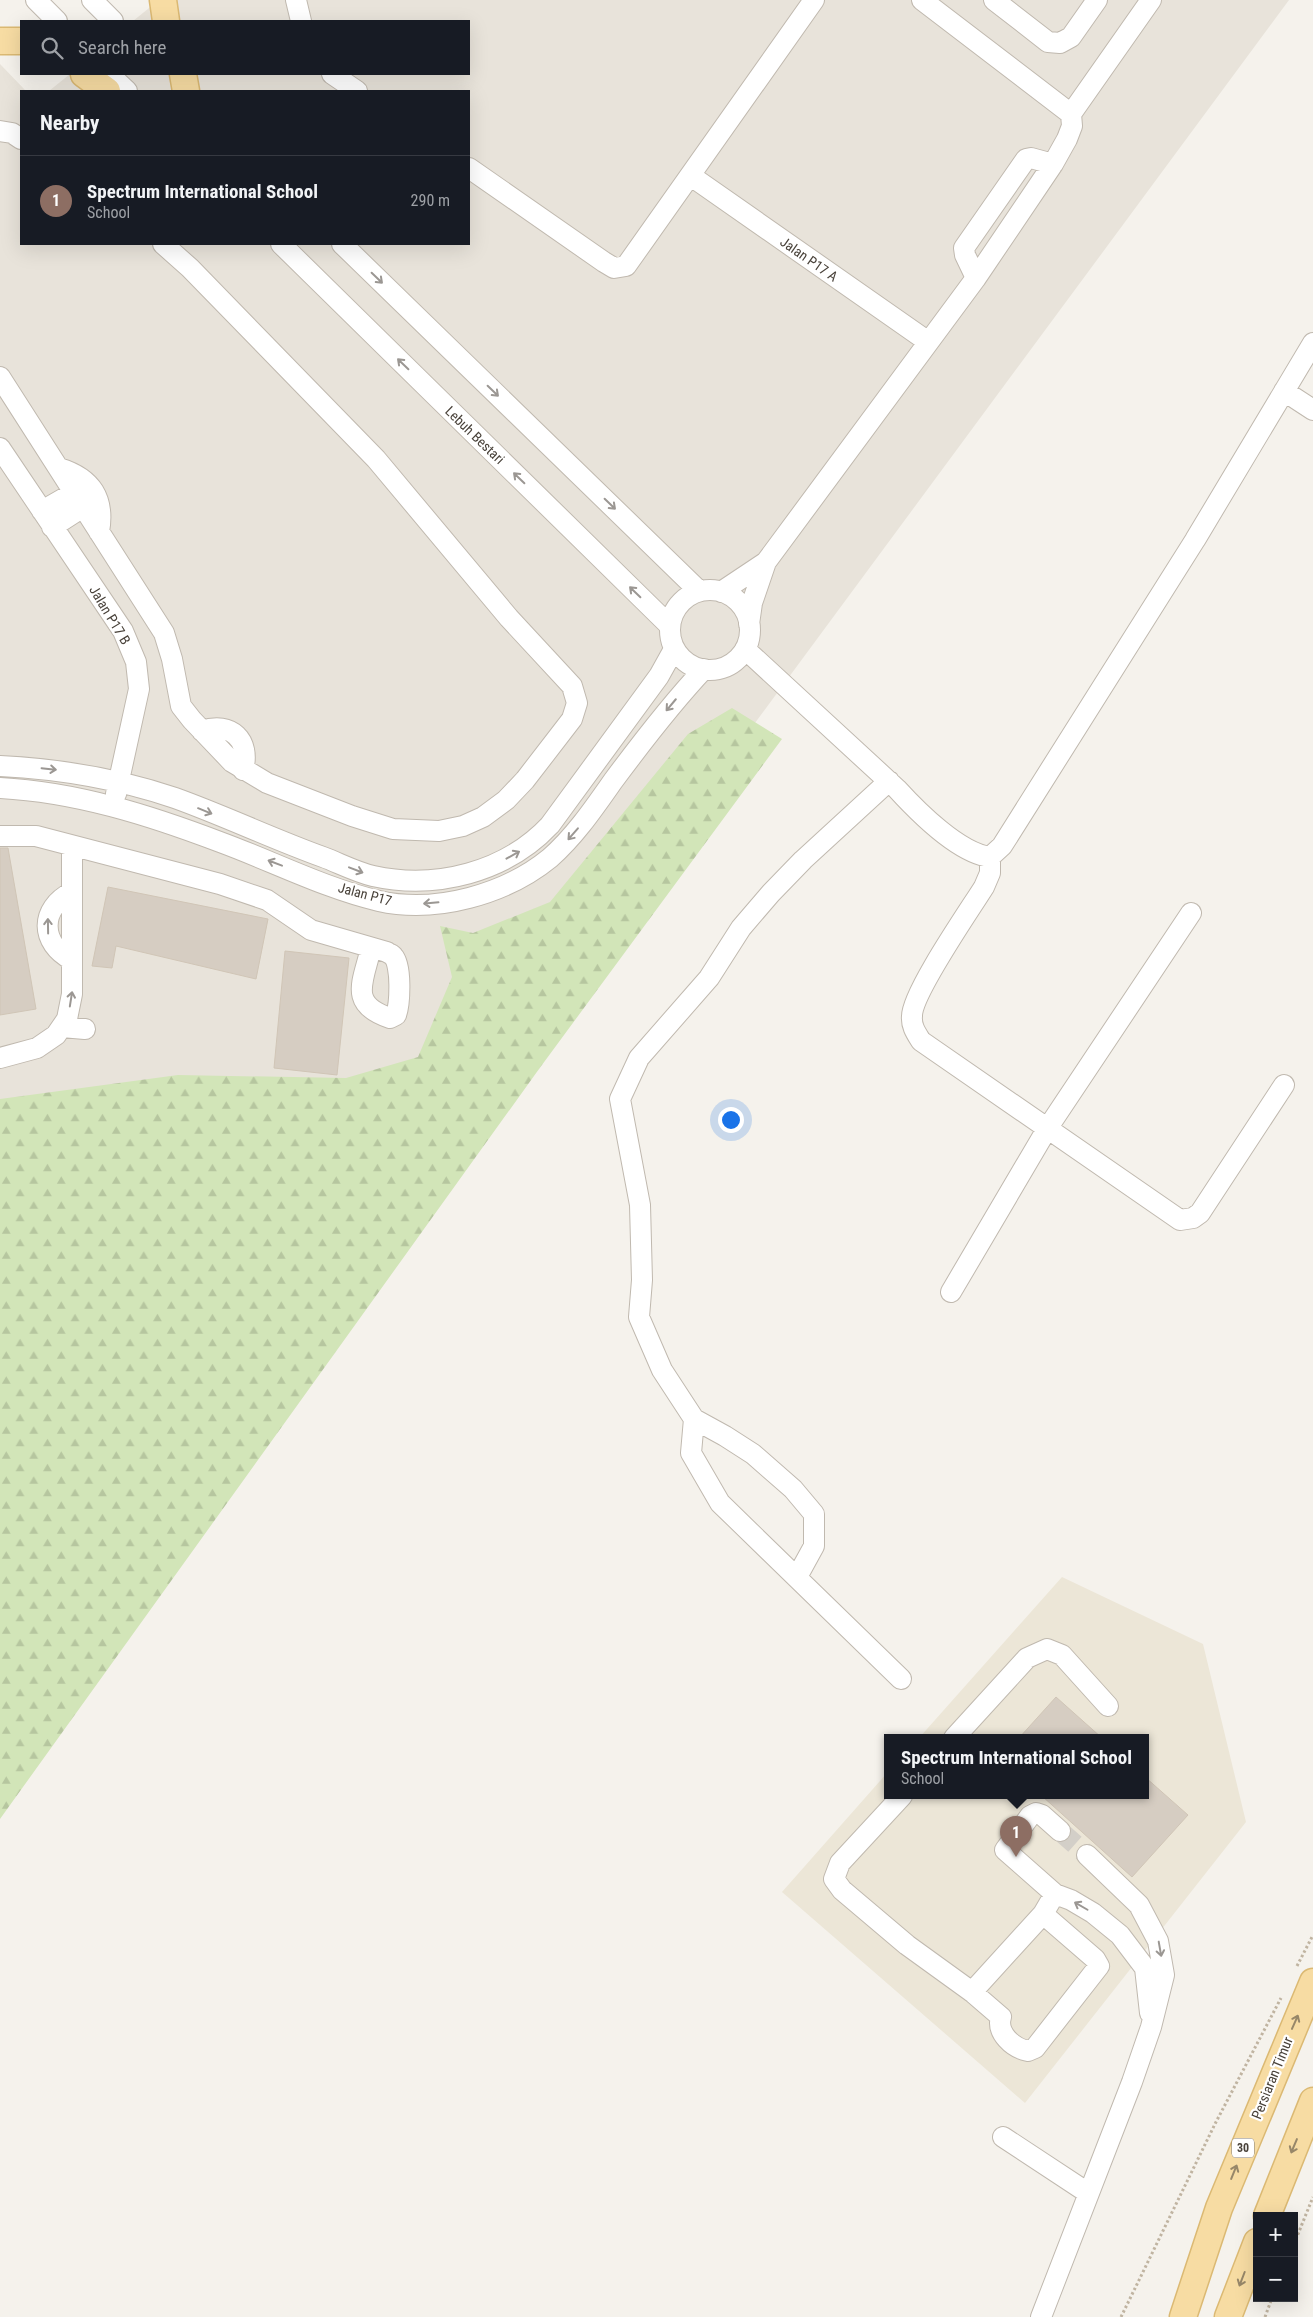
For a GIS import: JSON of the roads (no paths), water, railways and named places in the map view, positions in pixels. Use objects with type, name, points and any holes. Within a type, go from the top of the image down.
[{"type":"main road","points":[[163,0],[166,20]]},
{"type":"main road","points":[[0,40],[20,41]]},
{"type":"main road","points":[[85,75],[106,90]]},
{"type":"main road","points":[[183,75],[186,90]]},
{"type":"main road","name":"Persiaran Timur","points":[[1183,2317],[1219,2208],[1305,1975]]},
{"type":"main road","points":[[1269,2212],[1313,2101]]},
{"type":"main road","points":[[1170,2317],[1219,2208]]},
{"type":"main road","points":[[1228,2317],[1253,2252]]},
{"type":"street","points":[[36,0],[56,20]]},
{"type":"street","points":[[92,0],[112,20]]},
{"type":"street","points":[[296,0],[301,20]]},
{"type":"street","points":[[922,0],[1071,114]]},
{"type":"street","points":[[994,0],[1048,42],[1060,43],[1071,37],[1090,2]]},
{"type":"street","points":[[749,624],[752,603],[766,562],[927,341],[976,278],[1053,164],[1072,126],[1071,114],[1151,0]]},
{"type":"street","points":[[470,169],[614,268],[626,266],[692,176],[809,2]]},
{"type":"street","points":[[110,75],[126,90]]},
{"type":"street","points":[[168,75],[185,90]]},
{"type":"street","points":[[333,75],[356,90]]},
{"type":"street","points":[[0,130],[20,137]]},
{"type":"street","points":[[976,278],[965,255],[964,248],[1026,160],[1031,158],[1053,164]]},
{"type":"street","name":"Jalan P17 A","points":[[692,176],[927,341]]},
{"type":"street","points":[[0,378],[164,633],[172,659],[181,706],[232,762],[267,783],[388,828],[439,831],[463,826],[490,812],[506,800],[525,780],[572,718],[577,703],[572,686],[509,618],[376,459],[183,261],[163,245]]},
{"type":"street","name":"Lebuh Bestari","points":[[282,245],[670,626]]},
{"type":"street","points":[[343,245],[699,591]]},
{"type":"street","points":[[1284,1085],[1200,1213],[1180,1220],[1170,1215],[921,1041],[914,1030],[912,1017],[913,1007],[929,976],[984,887],[990,873],[990,857],[1002,846],[1190,548],[1313,343]]},
{"type":"street","points":[[1284,391],[1313,410]]},
{"type":"street","name":"Jalan P17 B","points":[[0,448],[123,631],[136,662],[139,689],[114,806]]},
{"type":"street","points":[[59,468],[73,472],[85,480],[94,491],[99,504],[101,518],[99,532]]},
{"type":"street","points":[[47,519],[79,500]]},
{"type":"street","points":[[721,592],[766,562]]},
{"type":"street","points":[[699,591],[721,592],[737,601],[747,616],[750,633],[741,656],[726,666],[716,669],[704,669],[692,666],[682,659],[674,649],[670,626],[674,611],[684,598],[699,591]]},
{"type":"street","name":"Jalan P17","points":[[0,766],[50,768],[119,781],[176,798],[371,875],[418,881],[454,877],[490,867],[516,854],[536,840],[550,824],[659,676],[674,649]]},
{"type":"street","points":[[745,649],[889,781],[909,802],[961,845],[977,855],[990,857]]},
{"type":"street","name":"Jalan P17","points":[[0,788],[58,794],[114,806],[218,841],[345,891],[381,901],[416,904],[446,902],[478,895],[530,873],[551,857],[568,840],[659,720],[704,669]]},
{"type":"street","points":[[796,1577],[814,1546],[814,1514],[793,1489],[753,1454],[694,1418],[662,1370],[639,1317],[642,1280],[640,1205],[620,1099],[640,1058],[708,978],[742,928],[770,893],[889,781]]},
{"type":"street","points":[[0,836],[36,836],[72,847],[220,884],[267,900],[311,930],[371,948]]},
{"type":"street","points":[[0,1058],[37,1048],[56,1035],[67,1019],[72,994],[72,847]]},
{"type":"street","points":[[951,1292],[1047,1129],[1191,913]]},
{"type":"street","points":[[62,1026],[85,1029]]},
{"type":"street","points":[[694,1418],[691,1453],[720,1503],[901,1679]]},
{"type":"street","points":[[958,1734],[1027,1658],[1047,1649],[1062,1655],[1108,1706]]},
{"type":"street","points":[[899,1799],[840,1864],[834,1879],[842,1890],[907,1945],[972,1992],[1001,2017],[999,2024],[1002,2033],[1020,2050],[1028,2051],[1034,2048],[1098,1966],[1095,1959],[1043,1914]]},
{"type":"street","points":[[1060,1831],[1042,1815],[1036,1813],[1030,1816],[1006,1846],[1005,1850],[1055,1894],[1071,1900],[1094,1913],[1120,1935],[1145,1968],[1151,2027]]},
{"type":"street","points":[[1041,2317],[1132,2082],[1151,2027],[1164,1975],[1158,1940],[1139,1905],[1087,1855]]},
{"type":"street","points":[[972,1992],[1043,1914],[1055,1894]]},
{"type":"street","points":[[1003,2137],[1088,2193]]},
{"type":"tunnel","points":[[1060,1831],[1087,1855]]},
{"type":"place","name":"Spectrum International School","points":[[1016,1857]]}]
